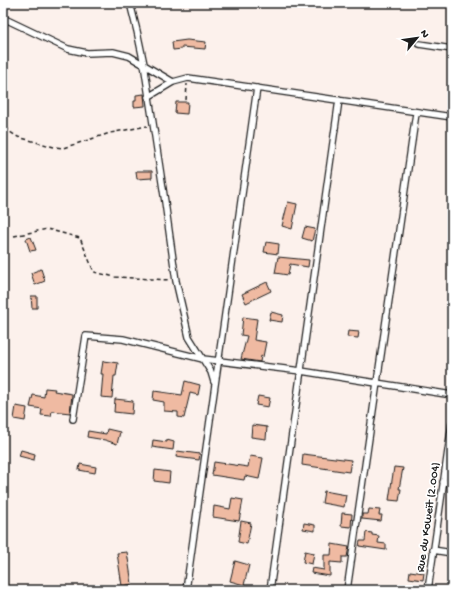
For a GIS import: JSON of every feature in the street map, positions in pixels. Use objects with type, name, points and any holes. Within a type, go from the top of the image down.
[{"type":"street","points":[[130,3],[144,64],[148,97],[166,202],[176,281],[189,337],[211,372],[215,385]]},
{"type":"street","points":[[3,18],[68,49],[87,53],[113,52],[129,56],[174,82]]},
{"type":"street","points":[[419,44],[452,49]]},
{"type":"street","points":[[148,97],[174,82],[188,78],[416,113],[452,117]]},
{"type":"street","points":[[186,590],[257,88]]},
{"type":"street","points":[[270,590],[339,100]]},
{"type":"street","points":[[347,590],[416,113]]},
{"type":"street","points":[[73,419],[86,336],[123,339],[203,359],[301,371],[452,395]]},
{"type":"street","name":"Rue du Koweït (2.004)","points":[[428,590],[452,423]]},
{"type":"street","points":[[443,482],[452,483]]},
{"type":"street","points":[[433,550],[452,553]]},
{"type":"path","points":[[186,100],[188,78]]},
{"type":"path","points":[[3,121],[5,126],[18,137],[63,148],[110,133],[153,125]]},
{"type":"path","points":[[14,236],[48,229],[80,238],[94,272],[115,277],[176,281]]},
{"type":"building","points":[[187,40],[206,42],[205,49],[182,47],[182,49],[173,50],[172,42]]},
{"type":"building","points":[[144,94],[145,106],[134,107],[136,95]]},
{"type":"building","points":[[176,102],[188,102],[187,114],[175,113]]},
{"type":"building","points":[[136,171],[152,171],[152,178],[137,179]]},
{"type":"building","points":[[288,202],[297,204],[292,229],[282,226]]},
{"type":"building","points":[[305,227],[315,229],[312,241],[302,238]]},
{"type":"building","points":[[31,237],[36,250],[30,251],[26,239]]},
{"type":"building","points":[[266,242],[279,244],[278,254],[264,252]]},
{"type":"building","points":[[278,257],[309,260],[308,267],[290,264],[288,275],[275,273]]},
{"type":"building","points":[[41,269],[45,281],[35,285],[31,273]]},
{"type":"building","points":[[267,282],[271,291],[246,303],[242,294]]},
{"type":"building","points":[[31,296],[37,296],[37,308],[32,308]]},
{"type":"building","points":[[271,312],[283,315],[282,322],[269,320]]},
{"type":"building","points":[[243,317],[257,319],[254,340],[266,342],[263,357],[261,356],[260,362],[241,359],[247,336],[241,335]]},
{"type":"building","points":[[348,331],[359,332],[358,338],[347,337]]},
{"type":"building","points":[[103,361],[118,363],[116,376],[114,376],[112,398],[101,397],[103,374],[101,374]]},
{"type":"building","points":[[185,381],[200,385],[198,395],[190,393],[184,418],[178,417],[178,412],[164,411],[164,402],[153,400],[154,391],[182,395]]},
{"type":"building","points":[[45,388],[72,394],[70,413],[52,411],[51,416],[41,415],[42,409],[30,407],[33,395],[44,397]]},
{"type":"building","points":[[258,396],[270,398],[268,407],[256,405]]},
{"type":"building","points":[[115,399],[133,401],[132,414],[114,412]]},
{"type":"building","points":[[16,406],[27,408],[25,421],[14,419]]},
{"type":"building","points":[[252,425],[267,427],[266,439],[251,437]]},
{"type":"building","points":[[107,429],[120,432],[117,444],[87,437],[88,431],[106,434]]},
{"type":"building","points":[[153,440],[167,442],[167,440],[174,442],[173,450],[152,447]]},
{"type":"building","points":[[21,450],[35,454],[34,460],[19,456]]},
{"type":"building","points":[[177,451],[200,454],[199,460],[176,457]]},
{"type":"building","points":[[303,454],[351,460],[349,472],[302,465]]},
{"type":"building","points":[[250,456],[263,458],[259,479],[245,476],[244,480],[212,475],[214,462],[248,467]]},
{"type":"building","points":[[80,464],[96,467],[95,473],[79,470]]},
{"type":"building","points":[[394,467],[403,468],[399,489],[401,489],[399,501],[389,500]]},
{"type":"building","points":[[155,470],[170,472],[169,483],[154,481]]},
{"type":"building","points":[[324,491],[346,495],[344,507],[322,503]]},
{"type":"building","points":[[232,498],[243,500],[239,521],[213,517],[214,506],[230,509]]},
{"type":"building","points":[[369,509],[380,510],[379,515],[382,515],[381,521],[362,519],[362,514],[368,514]]},
{"type":"building","points":[[342,513],[352,514],[351,527],[341,526]]},
{"type":"building","points":[[241,521],[251,523],[247,544],[238,542]]},
{"type":"building","points":[[304,523],[315,525],[315,531],[303,529]]},
{"type":"building","points":[[366,532],[379,536],[378,543],[386,544],[386,550],[359,546],[360,541],[365,541]]},
{"type":"building","points":[[332,544],[349,547],[347,557],[342,557],[342,563],[330,562],[330,576],[311,573],[312,568],[324,570],[324,555],[331,555]]},
{"type":"building","points":[[305,551],[314,553],[312,564],[303,562]]},
{"type":"building","points":[[127,552],[132,584],[122,586],[117,553]]},
{"type":"building","points":[[235,561],[249,565],[244,585],[230,581]]},
{"type":"building","points":[[410,571],[424,573],[423,580],[409,578]]}]
